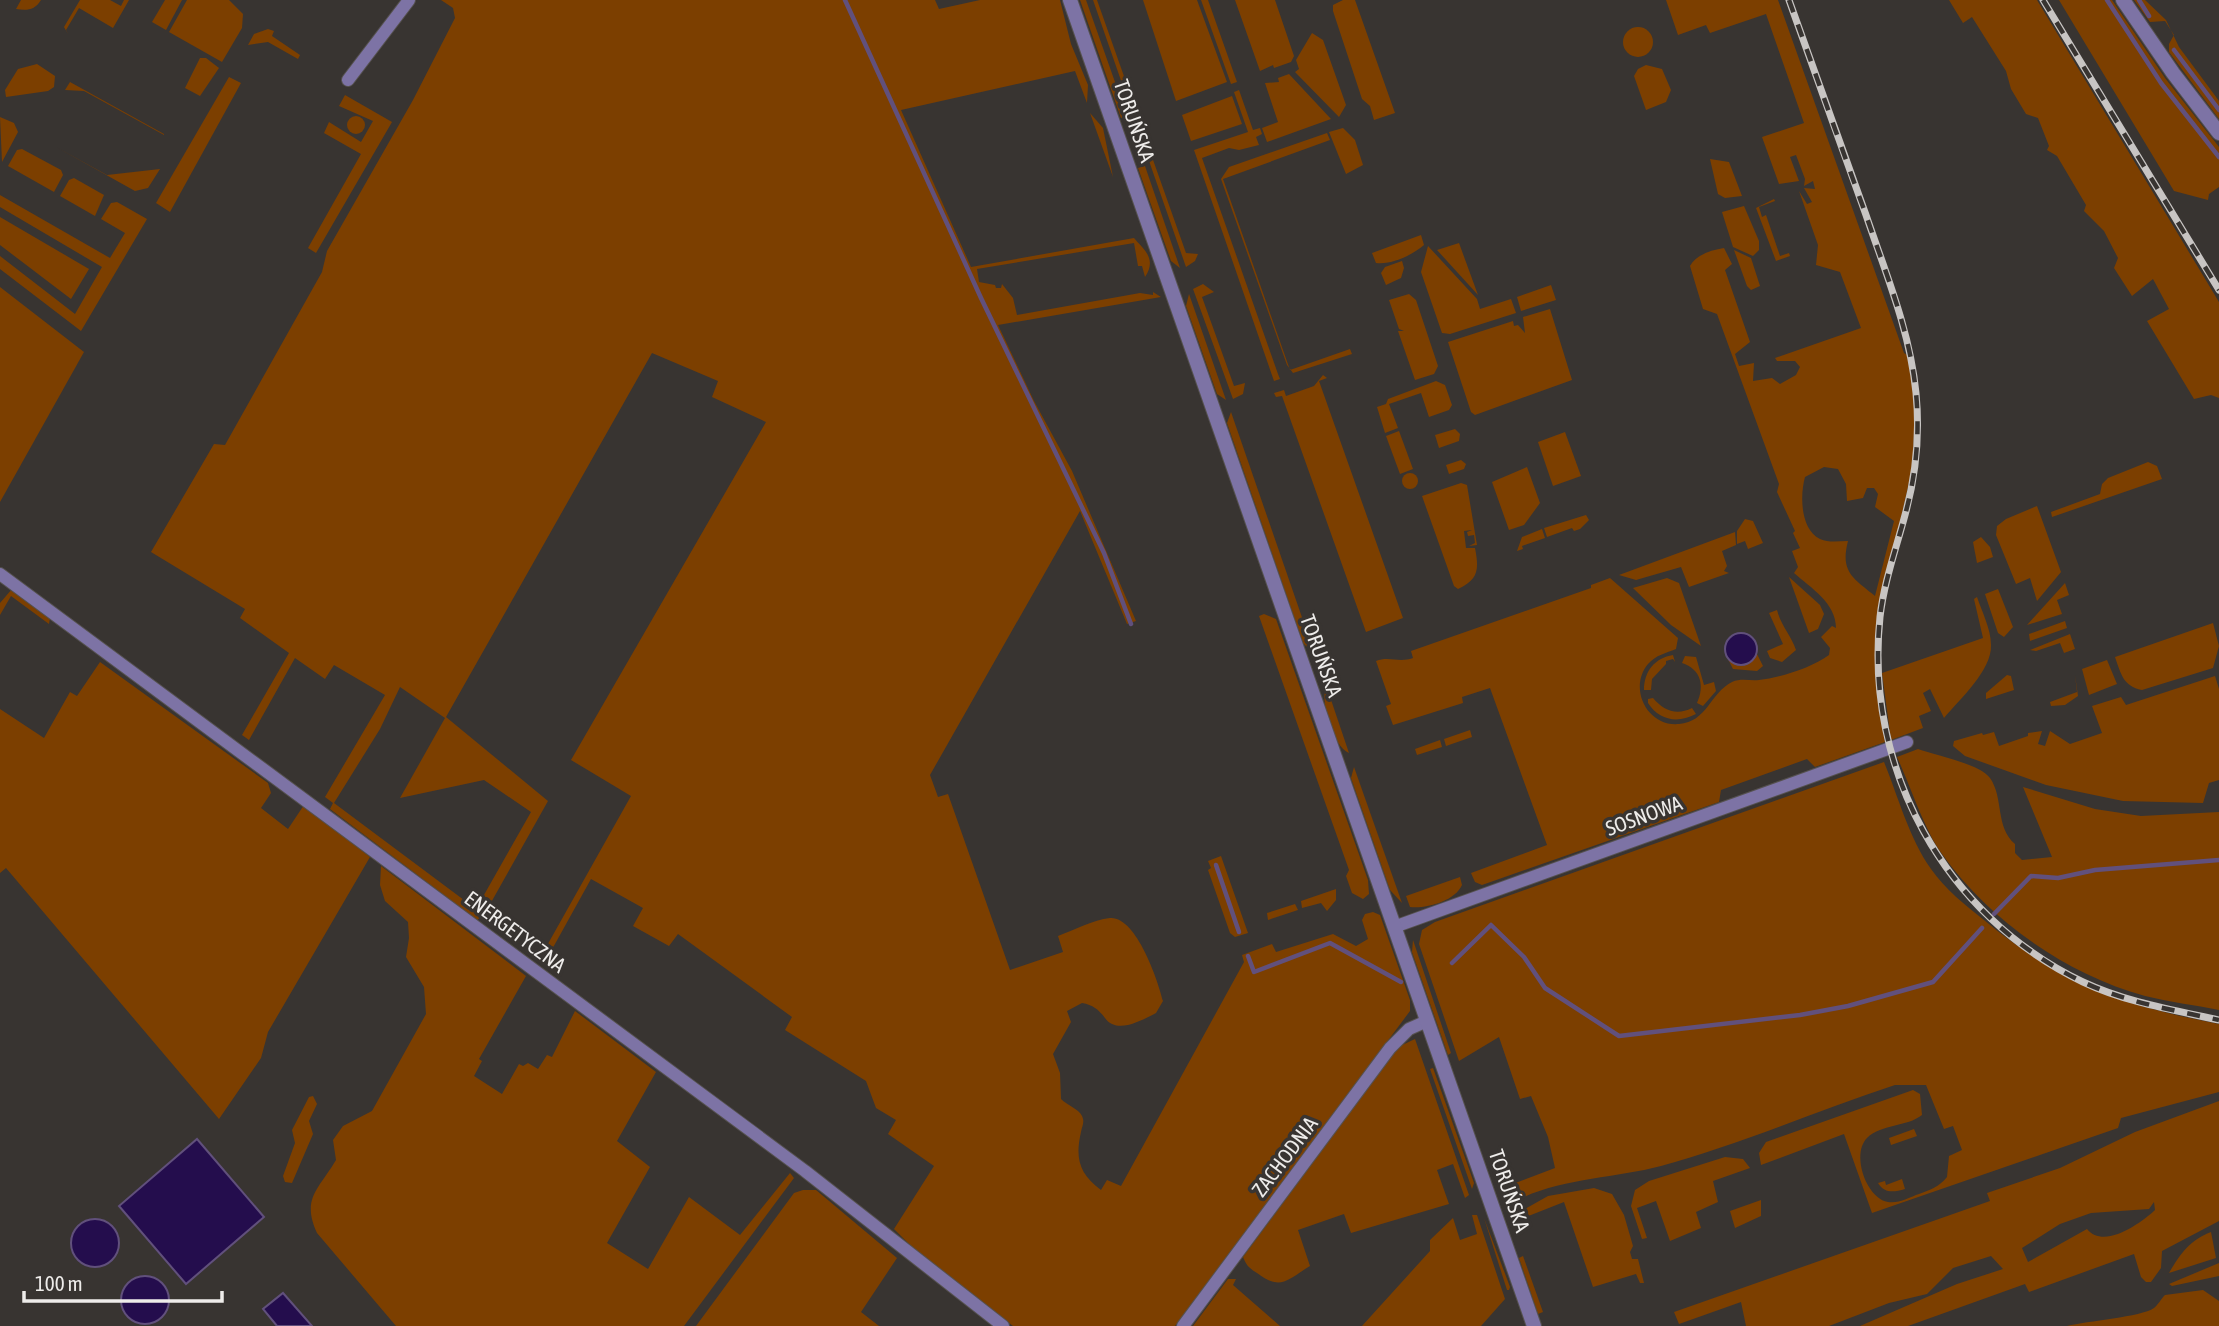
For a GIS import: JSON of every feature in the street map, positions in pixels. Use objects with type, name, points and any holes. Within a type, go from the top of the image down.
[{"type":"street","points":[[348,80],[409,0]]},
{"type":"street","name":"TORUŃSKA","points":[[1070,0],[1534,1326]]},
{"type":"street","points":[[2123,0],[2173,73],[2219,133]]},
{"type":"street","name":"ENERGETYCZNA","points":[[0,574],[805,1171],[1003,1326]]},
{"type":"street","name":"SOSNOWA","points":[[1394,927],[1907,742]]},
{"type":"street","name":"ZACHODNIA","points":[[1183,1326],[1396,1041],[1409,1029],[1427,1021]]},
{"type":"shaded area","points":[[21,0],[41,0],[30,9],[16,9]]},
{"type":"shaded area","points":[[80,0],[110,0],[121,6],[124,0],[129,0],[113,28],[79,8],[66,30],[68,34],[64,27]]},
{"type":"shaded area","points":[[165,0],[182,0],[166,30],[152,22]]},
{"type":"shaded area","points":[[187,0],[229,0],[243,14],[242,28],[222,62],[169,32]]},
{"type":"shaded area","points":[[441,0],[935,0],[939,9],[980,0],[1060,0],[1071,44],[1088,85],[1087,103],[1075,71],[901,110],[971,267],[1134,238],[1147,254],[1150,264],[1145,277],[1142,266],[1138,266],[1134,243],[977,269],[979,282],[995,285],[996,288],[1001,288],[1002,284],[1013,298],[1017,315],[1140,293],[1153,295],[1153,292],[1161,297],[998,325],[1034,401],[1072,471],[1136,621],[1127,624],[1080,511],[930,775],[938,797],[948,794],[1010,970],[1063,952],[1058,936],[1110,918],[1120,920],[1129,927],[1151,965],[1163,1001],[1156,1013],[1123,1026],[1110,1023],[1095,1008],[1082,1003],[1067,1011],[1071,1022],[1053,1054],[1060,1073],[1061,1099],[1083,1118],[1078,1150],[1080,1165],[1088,1178],[1101,1190],[1107,1180],[1121,1186],[1244,962],[1242,955],[1272,944],[1276,952],[1333,934],[1356,946],[1368,939],[1362,920],[1365,914],[1373,912],[1380,915],[1410,1000],[1410,1011],[1175,1326],[1013,1326],[914,1249],[894,1229],[934,1166],[888,1134],[896,1120],[876,1108],[866,1081],[785,1030],[792,1017],[678,934],[669,946],[633,926],[643,908],[591,879],[545,962],[540,958],[631,796],[571,760],[766,422],[712,397],[718,381],[652,353],[446,717],[548,801],[484,915],[477,920],[330,809],[333,803],[325,797],[385,695],[334,665],[325,679],[295,658],[249,740],[242,735],[289,653],[240,618],[245,609],[151,552],[214,444],[225,445],[322,272],[327,251],[413,100],[455,18],[453,8]],"holes":[[[400,687],[445,718],[400,798],[484,780],[531,812],[476,909],[334,803],[380,729]]]},
{"type":"shaded area","points":[[1080,0],[1086,0],[1127,116],[1121,118]]},
{"type":"shaded area","points":[[1093,0],[1097,0],[1137,113],[1133,115]]},
{"type":"shaded area","points":[[1143,0],[1197,0],[1227,82],[1176,101]]},
{"type":"shaded area","points":[[1201,0],[1208,0],[1237,82],[1231,84]]},
{"type":"shaded area","points":[[1235,0],[1275,0],[1294,56],[1291,62],[1274,68],[1273,65],[1260,71]]},
{"type":"shaded area","points":[[1343,0],[1355,0],[1395,113],[1374,120],[1370,106],[1362,99],[1333,11],[1333,5]]},
{"type":"shaded area","points":[[1666,0],[1778,0],[1904,353],[1909,356],[1915,399],[1913,465],[1877,624],[1877,693],[1885,742],[1815,767],[1807,759],[1721,790],[1719,802],[1482,885],[1475,882],[1471,873],[1547,845],[1490,688],[1462,697],[1463,703],[1393,725],[1386,706],[1391,704],[1376,661],[1413,658],[1411,651],[1591,588],[1591,585],[1610,578],[1678,638],[1676,649],[1658,656],[1648,664],[1640,684],[1644,704],[1650,713],[1668,723],[1679,724],[1696,718],[1718,693],[1732,682],[1777,677],[1822,660],[1829,655],[1830,648],[1821,637],[1832,626],[1836,628],[1832,611],[1827,604],[1794,573],[1798,567],[1792,551],[1800,548],[1793,533],[1795,531],[1777,492],[1779,484],[1717,314],[1703,309],[1690,266],[1704,254],[1724,248],[1732,264],[1725,270],[1750,342],[1735,354],[1739,366],[1754,363],[1753,381],[1772,378],[1780,384],[1796,375],[1800,367],[1795,361],[1777,361],[1775,358],[1861,328],[1840,272],[1816,265],[1818,245],[1799,191],[1807,204],[1812,202],[1804,188],[1815,189],[1813,181],[1804,186],[1805,179],[1796,155],[1790,157],[1799,181],[1779,184],[1762,137],[1804,123],[1766,14],[1710,33],[1706,25],[1678,35]],"holes":[[[1824,467],[1838,469],[1846,484],[1847,501],[1863,498],[1867,488],[1874,488],[1878,494],[1875,507],[1894,521],[1875,596],[1855,579],[1847,567],[1848,541],[1820,539],[1813,534],[1805,520],[1802,502],[1805,477]]]},
{"type":"shaded area","points":[[1949,0],[2037,0],[2219,302],[2219,398],[2211,395],[2194,399],[2147,321],[2169,309],[2153,279],[2132,296],[2114,268],[2118,258],[2104,231],[2084,211],[2086,205],[2057,156],[2047,150],[2049,146],[2038,118],[2026,114],[2011,89],[2006,71],[1972,17],[1963,23]]},
{"type":"shaded area","points":[[2059,0],[2112,0],[2165,78],[2219,147],[2219,187],[2209,194],[2208,200],[2174,191]]},
{"type":"shaded area","points":[[2134,0],[2145,0],[2166,20],[2171,30],[2165,21],[2150,22]]},
{"type":"shaded area","points":[[1638,27],[1649,31],[1653,42],[1649,53],[1638,57],[1627,53],[1623,42],[1627,31]]},
{"type":"shaded area","points":[[268,29],[274,31],[272,36],[300,55],[298,59],[268,42],[248,45],[254,34]]},
{"type":"shaded area","points":[[1312,33],[1323,40],[1346,105],[1339,117],[1295,72],[1299,69],[1296,60]]},
{"type":"shaded area","points":[[2174,36],[2179,47],[2219,101],[2219,119],[2169,52],[2169,44]]},
{"type":"shaded area","points":[[200,58],[206,58],[219,68],[200,96],[185,88]]},
{"type":"shaded area","points":[[37,64],[55,76],[54,87],[48,91],[6,97],[5,90],[18,69]]},
{"type":"shaded area","points":[[1646,65],[1662,69],[1671,90],[1666,102],[1646,110],[1634,76],[1638,69]]},
{"type":"shaded area","points":[[1289,74],[1331,119],[1267,142],[1262,128],[1278,122],[1265,83],[1279,82],[1278,78]]},
{"type":"shaded area","points":[[229,77],[241,83],[170,212],[156,203]]},
{"type":"shaded area","points":[[70,82],[164,135],[84,91],[65,90]]},
{"type":"shaded area","points":[[1239,90],[1253,130],[1260,128],[1262,134],[1256,137],[1259,145],[1239,150],[1229,148],[1202,158],[1280,379],[1274,381],[1194,150],[1248,132],[1234,92]]},
{"type":"shaded area","points":[[345,95],[392,122],[316,253],[308,248],[361,154],[324,133],[329,122],[361,142],[373,121],[339,106]]},
{"type":"shaded area","points":[[1232,96],[1242,124],[1191,141],[1182,115]]},
{"type":"shaded area","points":[[1090,113],[1103,128],[1113,177]]},
{"type":"shaded area","points":[[356,116],[362,119],[365,125],[362,131],[356,134],[350,131],[347,125],[350,119]]},
{"type":"shaded area","points":[[0,117],[14,123],[18,132],[2,162]]},
{"type":"shaded area","points":[[1343,128],[1355,140],[1363,165],[1346,174],[1329,132]]},
{"type":"shaded area","points":[[1327,133],[1330,140],[1223,179],[1289,368],[1221,179],[1229,167]]},
{"type":"shaded area","points":[[56,147],[107,175],[160,169],[148,188],[135,191]]},
{"type":"shaded area","points":[[22,149],[61,170],[63,175],[54,192],[8,166],[17,150]]},
{"type":"shaded area","points":[[1152,157],[1186,253],[1198,254],[1195,261],[1186,267],[1148,158]]},
{"type":"shaded area","points":[[1710,159],[1729,162],[1742,196],[1725,198],[1718,194]]},
{"type":"shaded area","points":[[1145,166],[1180,268],[1171,261],[1138,168]]},
{"type":"shaded area","points":[[74,178],[104,195],[95,216],[60,196],[69,180]]},
{"type":"shaded area","points":[[0,195],[110,258],[125,233],[101,219],[111,203],[117,202],[147,219],[81,331],[0,269],[0,256],[75,314],[102,267],[0,207]]},
{"type":"shaded area","points":[[1774,199],[1775,201],[1759,207],[1762,217],[1766,215],[1780,256],[1789,253],[1790,256],[1776,261],[1756,208]]},
{"type":"shaded area","points":[[1744,206],[1759,241],[1759,250],[1753,256],[1733,247],[1722,212]]},
{"type":"shaded area","points":[[0,217],[89,269],[71,299],[0,245]]},
{"type":"shaded area","points":[[1421,235],[1424,245],[1414,252],[1395,261],[1376,263],[1372,253]]},
{"type":"shaded area","points":[[1459,243],[1478,295],[1437,250]]},
{"type":"shaded area","points":[[1428,246],[1477,299],[1480,309],[1511,299],[1516,313],[1450,334],[1442,333],[1421,272]]},
{"type":"shaded area","points":[[1734,250],[1751,258],[1760,286],[1751,290],[1747,286]]},
{"type":"shaded area","points":[[1402,261],[1404,268],[1401,278],[1386,285],[1381,273],[1385,267]]},
{"type":"shaded area","points":[[1203,284],[1214,292],[1202,297],[1234,386],[1245,383],[1243,394],[1233,399],[1193,289]]},
{"type":"shaded area","points":[[1551,285],[1556,300],[1521,311],[1517,297]]},
{"type":"shaded area","points":[[0,287],[84,352],[0,502]]},
{"type":"shaded area","points":[[1189,294],[1226,400],[1217,394],[1186,306]]},
{"type":"shaded area","points":[[1409,294],[1416,300],[1438,366],[1434,374],[1415,380],[1398,331],[1404,331],[1399,329],[1389,300]]},
{"type":"shaded area","points":[[1550,309],[1572,380],[1475,415],[1471,412],[1448,342],[1513,321],[1514,326],[1518,325],[1525,333],[1523,317]]},
{"type":"shaded area","points":[[1350,349],[1352,354],[1293,373],[1291,370]]},
{"type":"shaded area","points":[[1323,375],[1327,378],[1319,381],[1403,618],[1366,632],[1282,396],[1276,397],[1274,393],[1284,390],[1286,396],[1314,386]]},
{"type":"shaded area","points":[[1436,381],[1445,385],[1452,405],[1449,410],[1429,417],[1421,393],[1389,404],[1398,428],[1385,433],[1377,407],[1386,404],[1388,399]]},
{"type":"shaded area","points":[[1231,412],[1315,655],[1303,643],[1227,423]]},
{"type":"shaded area","points":[[1455,429],[1460,434],[1459,441],[1439,448],[1435,435]]},
{"type":"shaded area","points":[[1399,431],[1413,469],[1400,474],[1386,436]]},
{"type":"shaded area","points":[[1565,432],[1581,476],[1553,486],[1538,442]]},
{"type":"shaded area","points":[[1461,460],[1466,464],[1464,469],[1449,474],[1446,465]]},
{"type":"shaded area","points":[[2148,462],[2157,466],[2162,479],[2052,517],[2051,512],[2100,494],[2102,484],[2108,478]]},
{"type":"shaded area","points":[[1527,467],[1540,503],[1524,525],[1509,530],[1492,482]]},
{"type":"shaded area","points":[[1410,473],[1416,475],[1416,487],[1410,489],[1404,487],[1402,481],[1404,475]]},
{"type":"shaded area","points":[[1461,483],[1467,485],[1477,545],[1469,546],[1475,543],[1474,535],[1468,536],[1467,532],[1472,530],[1464,531],[1466,548],[1475,548],[1477,568],[1474,577],[1458,589],[1454,586],[1422,496]]},
{"type":"shaded area","points":[[2037,506],[2061,572],[2037,601],[2030,578],[2016,584],[1996,535],[1997,526],[2006,519]]},
{"type":"shaded area","points":[[1586,515],[1589,520],[1580,529],[1574,531],[1572,528],[1547,537],[1544,528]]},
{"type":"shaded area","points":[[1745,519],[1753,521],[1763,543],[1748,549],[1745,541],[1737,544],[1737,531]]},
{"type":"shaded area","points":[[1542,529],[1545,538],[1522,546],[1523,549],[1517,551],[1522,537]]},
{"type":"shaded area","points":[[1735,532],[1736,545],[1722,551],[1727,566],[1724,571],[1729,573],[1689,587],[1681,567],[1636,580],[1619,575]]},
{"type":"shaded area","points":[[1981,537],[1990,547],[1993,557],[1977,563],[1973,542]]},
{"type":"shaded area","points":[[1789,577],[1820,605],[1824,614],[1818,629],[1809,633]]},
{"type":"shaded area","points":[[1667,578],[1679,583],[1701,646],[1671,625],[1633,588]]},
{"type":"shaded area","points":[[2065,583],[2069,595],[2057,600],[2062,614],[2027,625]]},
{"type":"shaded area","points":[[12,589],[50,618],[49,624],[11,596],[0,615],[0,603]]},
{"type":"shaded area","points":[[1998,589],[2013,627],[2004,637],[1998,633],[1985,594]]},
{"type":"shaded area","points":[[1977,597],[1991,639],[1990,655],[1981,674],[1944,718],[1930,689],[1923,693],[1931,711],[1919,716],[1923,728],[1891,740],[1882,673],[1983,638],[1974,599]]},
{"type":"shaded area","points":[[1777,610],[1796,650],[1782,662],[1770,658],[1767,651],[1783,644],[1769,613]]},
{"type":"shaded area","points":[[1264,614],[1276,619],[1368,880],[1369,894],[1363,899],[1352,893],[1346,876],[1349,870],[1259,616]]},
{"type":"shaded area","points":[[2065,621],[2067,628],[2030,641],[2029,634]]},
{"type":"shaded area","points":[[2213,623],[2219,646],[2213,668],[2142,690],[2131,686],[2119,669],[2115,657]]},
{"type":"shaded area","points":[[1741,633],[1752,638],[1757,649],[1752,660],[1741,665],[1730,660],[1725,649],[1730,638]]},
{"type":"shaded area","points":[[2070,634],[2075,649],[2064,653],[2060,643],[2036,651],[2030,650]]},
{"type":"shaded area","points":[[1756,652],[1763,666],[1757,671],[1733,669],[1728,659],[1744,665]]},
{"type":"shaded area","points":[[1673,655],[1675,662],[1673,659],[1666,661],[1652,679],[1651,690],[1644,690],[1648,671],[1652,666]]},
{"type":"shaded area","points":[[1685,656],[1696,657],[1704,685],[1714,682],[1716,691],[1703,706],[1697,703],[1701,690],[1700,679],[1693,669],[1682,663]]},
{"type":"shaded area","points":[[2107,660],[2117,684],[2089,695],[2082,669]]},
{"type":"shaded area","points":[[100,662],[268,783],[271,793],[261,808],[288,829],[304,805],[370,857],[268,1032],[261,1058],[219,1119],[6,868],[0,873],[0,709],[44,738],[70,692],[77,696]]},
{"type":"shaded area","points":[[2007,675],[2011,676],[2014,690],[1986,699],[1986,693]]},
{"type":"shaded area","points":[[2075,675],[2078,696],[2065,705],[2051,706],[2050,702],[2077,692]]},
{"type":"shaded area","points":[[2215,676],[2219,689],[2219,780],[2209,783],[2203,803],[2123,801],[2046,785],[1965,756],[1953,746],[1954,741],[1982,733],[1994,732],[1999,746],[2028,736],[2028,733],[2042,731],[2038,744],[2045,746],[2050,731],[2070,744],[2102,733],[2092,706],[2121,697],[2126,705]]},
{"type":"shaded area","points":[[1326,685],[1349,753],[1337,742],[1329,722],[1325,701]]},
{"type":"shaded area","points":[[1653,698],[1661,706],[1675,712],[1692,708],[1696,714],[1682,719],[1663,717],[1648,703],[1648,699]]},
{"type":"shaded area","points":[[1470,730],[1472,737],[1446,746],[1444,739]]},
{"type":"shaded area","points":[[1440,740],[1442,747],[1417,755],[1415,749]]},
{"type":"shaded area","points":[[1918,749],[1977,768],[1990,778],[1997,794],[2005,829],[2015,844],[2015,853],[2022,860],[2052,857],[2023,787],[2095,809],[2141,816],[2219,812],[2219,1010],[2145,996],[2116,986],[2059,959],[2006,923],[1961,878],[1930,833],[1897,757]]},
{"type":"shaded area","points":[[1884,762],[1923,857],[1949,890],[1984,920],[2040,961],[2094,989],[2152,1009],[2219,1024],[2219,1092],[2121,1118],[2118,1128],[1872,1213],[1844,1134],[1761,1165],[1759,1153],[1766,1142],[1913,1090],[1920,1094],[1922,1115],[1873,1133],[1862,1145],[1861,1164],[1867,1184],[1880,1199],[1888,1202],[1900,1201],[1927,1191],[1938,1186],[1947,1177],[1949,1156],[1962,1150],[1953,1126],[1944,1129],[1926,1085],[1895,1085],[1691,1157],[1661,1166],[1565,1184],[1527,1195],[1510,1204],[1505,1187],[1555,1168],[1548,1137],[1531,1096],[1520,1099],[1499,1037],[1459,1061],[1419,944],[1422,930],[1435,922]]},
{"type":"shaded area","points":[[1354,767],[1402,903],[1390,890],[1351,778]]},
{"type":"shaded area","points":[[1221,856],[1248,933],[1235,937],[1230,933],[1208,870],[1211,868],[1208,861]]},
{"type":"shaded area","points":[[381,866],[526,976],[479,1059],[482,1061],[474,1076],[502,1094],[519,1064],[523,1066],[528,1063],[538,1069],[547,1055],[552,1057],[575,1011],[656,1072],[617,1141],[650,1167],[607,1243],[648,1269],[689,1197],[740,1235],[790,1173],[794,1178],[684,1326],[396,1326],[317,1233],[311,1202],[336,1160],[333,1140],[343,1126],[372,1111],[426,1014],[424,987],[406,957],[408,922],[385,901],[380,885]]},
{"type":"shaded area","points":[[1460,877],[1462,885],[1447,900],[1424,907],[1410,907],[1406,896]]},
{"type":"shaded area","points":[[1336,889],[1336,900],[1327,911],[1321,903],[1302,908],[1301,901]]},
{"type":"shaded area","points":[[1295,904],[1298,910],[1268,920],[1267,913]]},
{"type":"shaded area","points":[[1413,940],[1451,1053],[1448,1055],[1412,952]]},
{"type":"shaded area","points":[[1415,1039],[1469,1195],[1465,1198],[1453,1164],[1437,1170],[1449,1204],[1351,1233],[1344,1214],[1298,1230],[1310,1266],[1295,1276],[1278,1282],[1254,1271],[1243,1257],[1398,1047]]},
{"type":"shaded area","points":[[1433,1068],[1474,1183],[1472,1189],[1430,1069]]},
{"type":"shaded area","points":[[313,1096],[317,1104],[309,1121],[313,1134],[292,1183],[285,1182],[283,1176],[295,1143],[292,1130],[309,1097]]},
{"type":"shaded area","points":[[2219,1101],[2219,1221],[2162,1251],[2161,1268],[2151,1282],[2146,1282],[2141,1277],[2134,1254],[2029,1292],[2025,1284],[1908,1326],[1860,1326],[1957,1284],[2003,1269],[1991,1256],[1953,1268],[1927,1294],[1889,1303],[1829,1326],[1746,1326],[1741,1302],[1679,1324],[1674,1312],[1990,1201],[1987,1193],[2060,1168],[2135,1132]],"holes":[[[2154,1202],[2155,1210],[2132,1227],[2112,1236],[2094,1235],[2087,1229],[2028,1262],[2022,1248],[2060,1224],[2091,1213],[2149,1209]]]},
{"type":"shaded area","points":[[1914,1129],[1917,1136],[1891,1145],[1889,1138]]},
{"type":"shaded area","points":[[197,1139],[264,1217],[186,1284],[119,1206]]},
{"type":"shaded area","points":[[1725,1157],[1743,1159],[1750,1168],[1713,1181],[1718,1202],[1696,1212],[1701,1228],[1670,1241],[1656,1201],[1637,1208],[1647,1238],[1642,1239],[1631,1206],[1635,1190],[1649,1181]]},
{"type":"shaded area","points":[[1902,1179],[1905,1189],[1897,1191],[1887,1191],[1878,1183],[1885,1181],[1886,1185]]},
{"type":"shaded area","points":[[1594,1188],[1612,1194],[1624,1215],[1633,1246],[1630,1252],[1632,1259],[1638,1259],[1644,1283],[1640,1283],[1636,1274],[1593,1287],[1564,1202],[1516,1221],[1514,1215],[1548,1196]]},
{"type":"shaded area","points":[[816,1190],[897,1258],[861,1312],[879,1326],[696,1326],[794,1193]]},
{"type":"shaded area","points":[[1761,1200],[1761,1216],[1735,1228],[1730,1211]]},
{"type":"shaded area","points":[[1472,1215],[1477,1215],[1505,1299],[1481,1326],[1362,1326],[1430,1251],[1430,1240],[1453,1218],[1460,1240],[1477,1234]]},
{"type":"shaded area","points":[[1484,1218],[1510,1287],[1509,1290],[1507,1290]]},
{"type":"shaded area","points":[[95,1219],[112,1226],[119,1243],[112,1260],[95,1267],[78,1260],[71,1243],[78,1226]]},
{"type":"shaded area","points":[[2211,1232],[2216,1258],[2169,1273],[2186,1248]]},
{"type":"shaded area","points":[[1523,1256],[1543,1312],[1538,1314],[1519,1258]]},
{"type":"shaded area","points":[[2219,1263],[2219,1276],[2172,1286],[2169,1284]]},
{"type":"shaded area","points":[[145,1276],[162,1283],[169,1300],[162,1317],[145,1324],[128,1317],[121,1300],[128,1283]]},
{"type":"shaded area","points":[[1228,1279],[1236,1279],[1233,1285],[1280,1326],[1193,1326]]},
{"type":"shaded area","points":[[2203,1290],[2219,1301],[2219,1326],[2067,1326],[2138,1314],[2154,1308],[2165,1295]]},
{"type":"shaded area","points":[[283,1293],[312,1326],[277,1326],[263,1309]]},
{"type":"waterway","points":[[845,0],[981,298],[1104,553],[1131,624]]},
{"type":"waterway","points":[[2107,0],[2161,83],[2219,157]]},
{"type":"waterway","points":[[2139,0],[2149,16]]},
{"type":"waterway","points":[[2174,50],[2219,110]]},
{"type":"waterway","points":[[1994,914],[2031,876],[2058,878],[2095,870],[2219,860]]},
{"type":"waterway","points":[[1216,865],[1239,932]]},
{"type":"waterway","points":[[1452,963],[1491,925],[1524,957],[1545,988],[1619,1036],[1800,1015],[1848,1006],[1933,982],[1982,928]]},
{"type":"waterway","points":[[1248,956],[1254,972],[1330,943],[1401,982]]},
{"type":"railway","points":[[1789,0],[1889,281],[1913,370],[1918,424],[1914,470],[1909,500],[1882,604],[1878,674],[1886,729],[1901,782],[1924,832],[1954,878],[1991,918],[2034,954],[2083,982],[2115,995],[2219,1020]]},
{"type":"railway","points":[[2043,0],[2219,290]]}]
